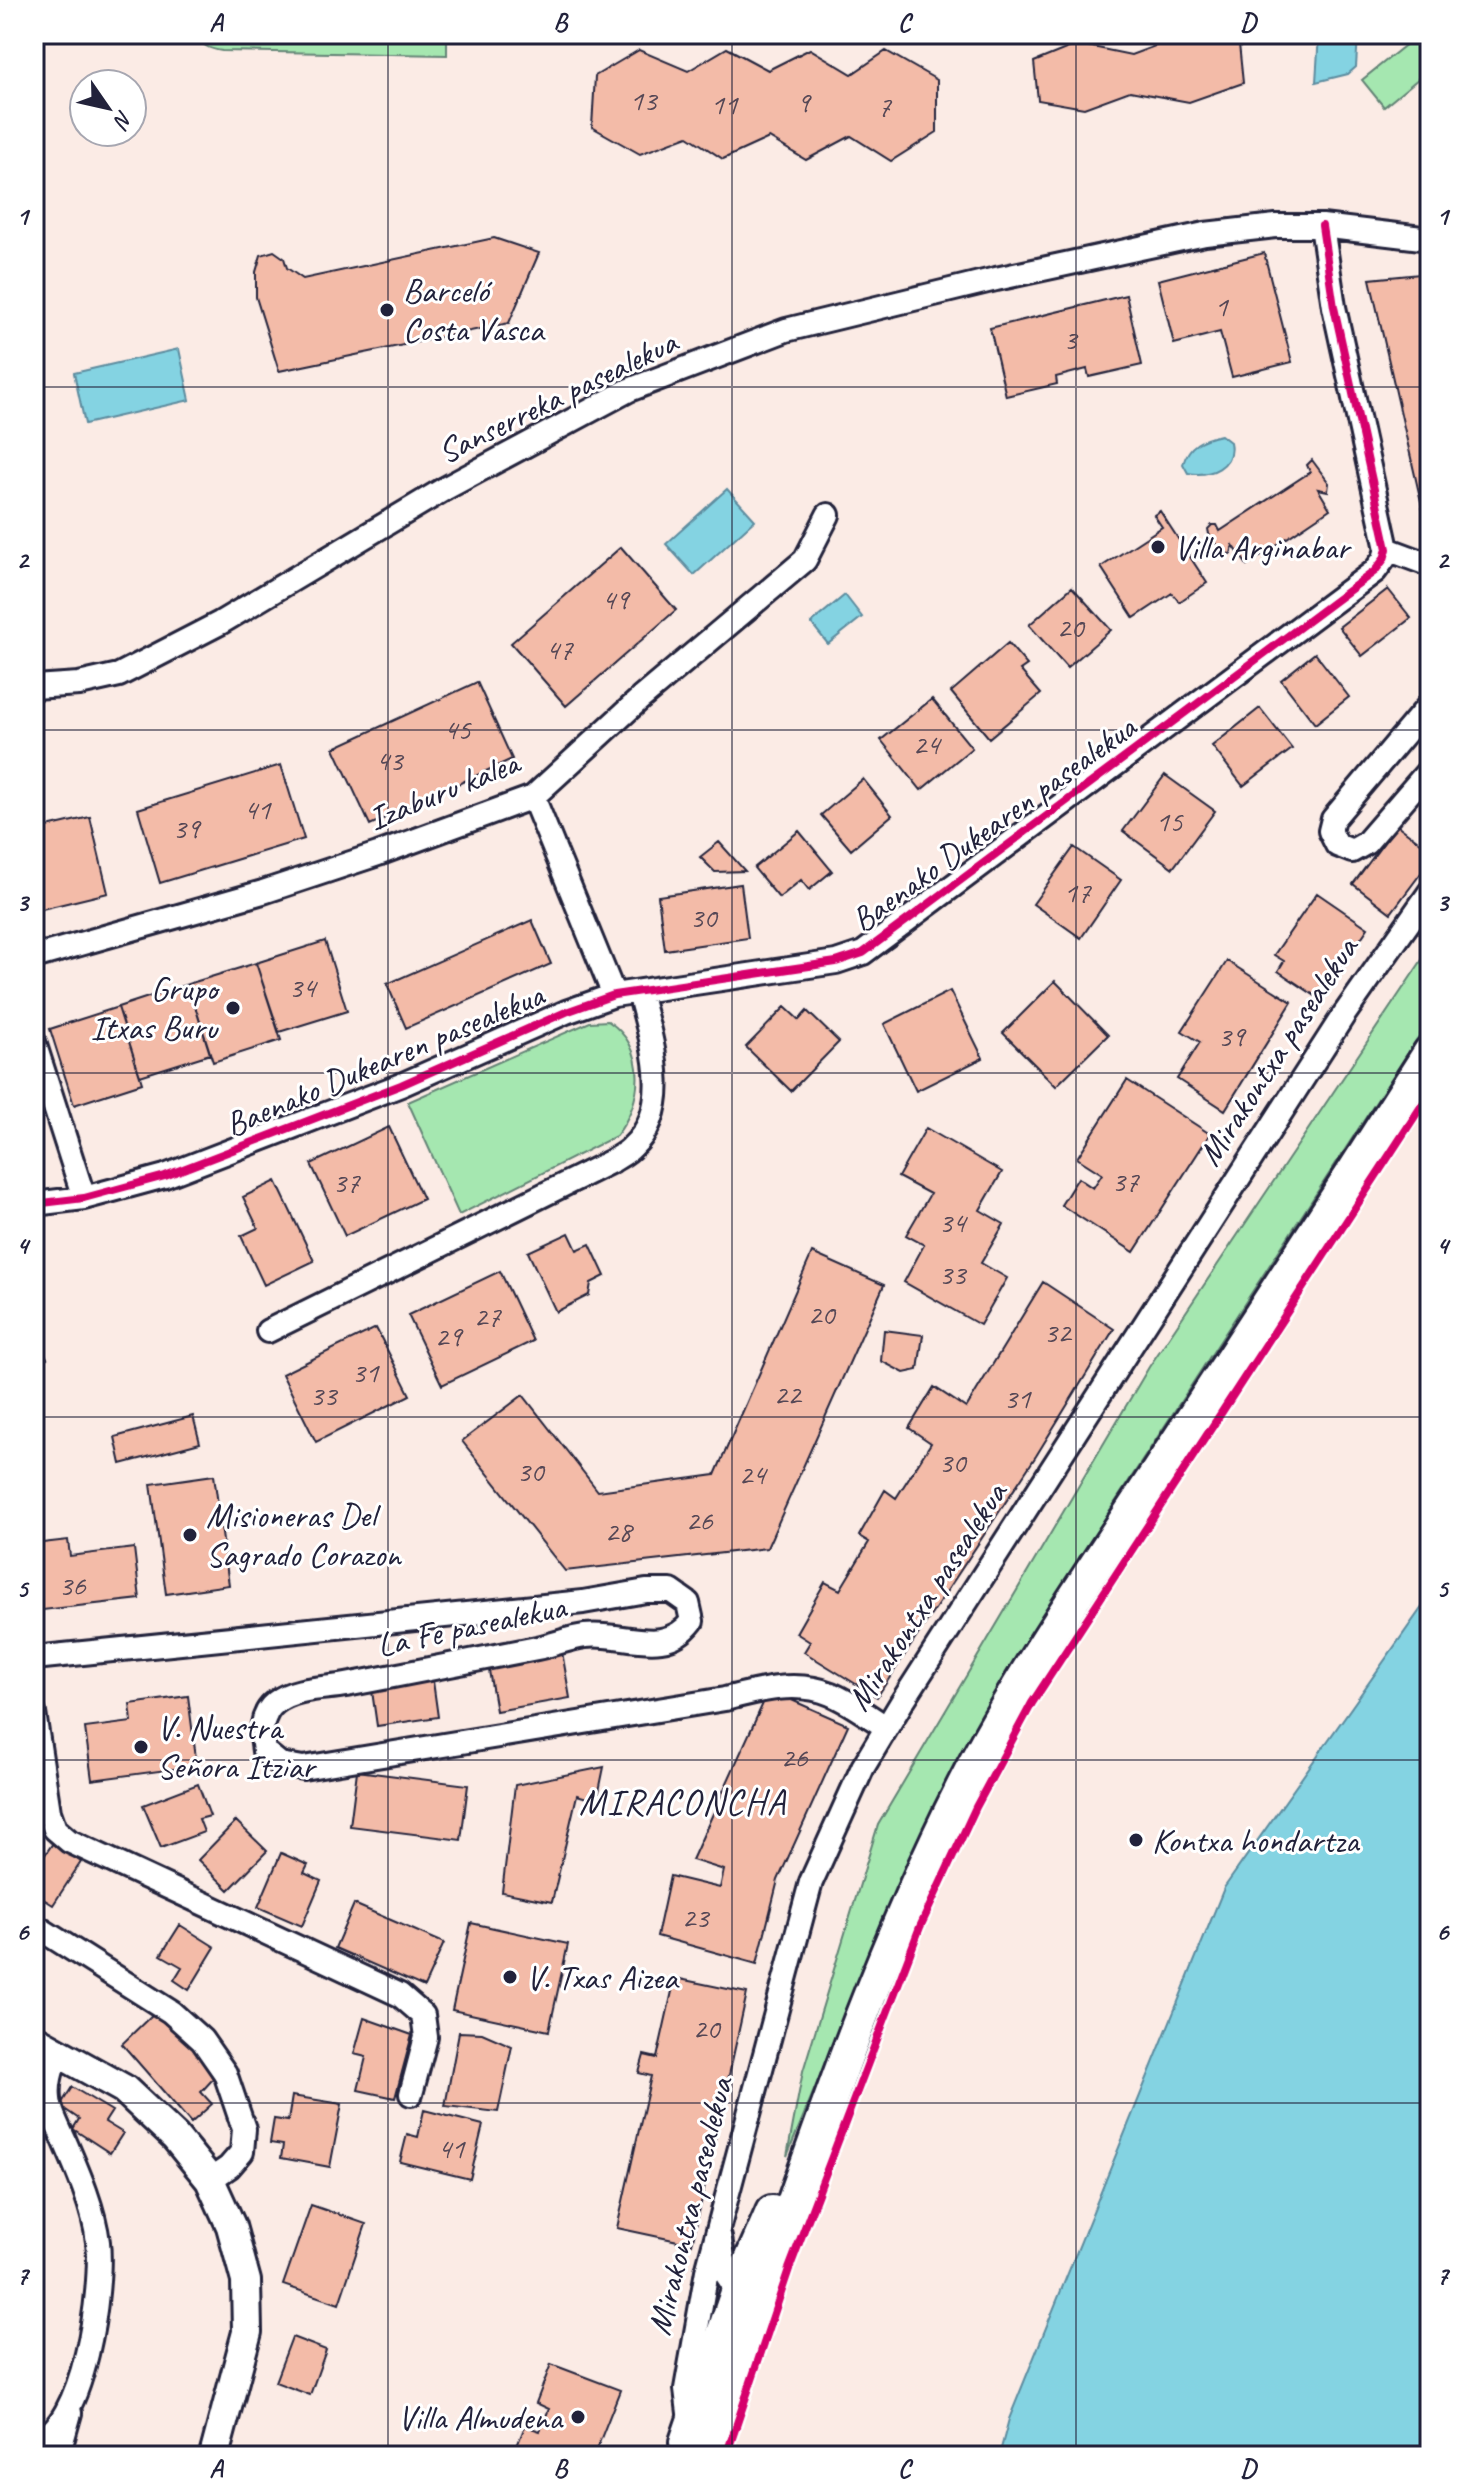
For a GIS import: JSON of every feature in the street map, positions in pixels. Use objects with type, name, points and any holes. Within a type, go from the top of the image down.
[{"type":"main road","name":"Mirakontxa pasealekua","points":[[703,2456],[854,2034],[914,1888],[962,1787],[1000,1717],[1088,1576],[1430,1052]]},
{"type":"main road","name":"Mirakontxa pasealekua","points":[[686,2441],[733,2285],[854,2034]]},
{"type":"street","name":"Sanserreka pasealekua","points":[[34,687],[79,684],[119,675],[220,623],[446,488],[629,390],[786,330],[996,279],[1205,234],[1276,226],[1322,226],[1430,239]]},
{"type":"street","points":[[1322,226],[1334,307],[1387,549],[1430,565]]},
{"type":"street","name":"Izaburu kalea","points":[[34,957],[278,887],[533,797],[641,698],[805,560],[828,515]]},
{"type":"street","name":"Baenako Dukearen pasealekua","points":[[34,1204],[84,1198],[165,1176],[401,1085],[566,1012],[614,995],[836,962],[863,953],[1375,571],[1387,549]]},
{"type":"street","points":[[1430,704],[1333,819],[1330,831],[1337,845],[1352,851],[1366,843],[1430,769]]},
{"type":"street","points":[[533,797],[614,995]]},
{"type":"street","name":"Mirakontxa pasealekua","points":[[686,2441],[686,2389],[719,2229],[811,1882],[863,1767],[1343,1016],[1430,892]]},
{"type":"street","points":[[268,1331],[612,1161],[633,1147],[647,1128],[656,1094],[655,1064],[639,992]]},
{"type":"street","points":[[34,1042],[84,1198]]},
{"type":"street","name":"La Fe pasealekua","points":[[34,1658],[583,1602],[646,1591],[671,1591],[688,1603],[692,1610],[692,1621],[683,1633],[672,1639],[658,1641],[586,1636],[344,1686],[303,1690],[276,1702],[264,1718],[261,1731],[264,1751],[280,1764],[303,1768],[725,1699],[756,1691],[802,1686],[832,1694],[886,1727]]},
{"type":"street","points":[[34,1713],[49,1812],[55,1829],[69,1841],[400,1995],[423,2015],[426,2037],[411,2094]]},
{"type":"street","points":[[34,1925],[171,2012],[202,2040],[225,2073],[244,2129],[242,2152],[229,2167],[210,2180]]},
{"type":"street","points":[[46,2045],[124,2089],[175,2137],[210,2180],[231,2226],[246,2281],[247,2332],[214,2456]]},
{"type":"street","points":[[46,2045],[49,2103],[90,2209],[98,2243],[96,2296],[85,2362],[58,2456]]},
{"type":"street","points":[[719,2229],[723,2266],[745,2304],[724,2368],[728,2390]]},
{"type":"street","points":[[704,2292],[717,2279],[733,2285]]},
{"type":"street","points":[[34,2441],[58,2426],[74,2397]]},
{"type":"green space","points":[[195,34],[442,34],[447,41],[447,55],[222,51],[206,46]]},
{"type":"green space","points":[[1418,35],[1430,50],[1430,69],[1384,107],[1362,80]]},
{"type":"green space","points":[[1430,948],[1430,1019],[1110,1510],[975,1733],[887,1913],[787,2156],[803,2071],[878,1825],[1149,1367]]},
{"type":"green space","points":[[608,1021],[630,1046],[638,1076],[632,1108],[616,1136],[459,1215],[408,1102],[590,1022]]},
{"type":"water","points":[[1319,34],[1358,34],[1356,67],[1348,74],[1316,82]]},
{"type":"water","points":[[179,349],[190,400],[85,424],[74,373]]},
{"type":"water","points":[[1221,435],[1230,442],[1231,451],[1225,464],[1212,472],[1188,473],[1183,464],[1193,447]]},
{"type":"water","points":[[727,489],[755,520],[694,575],[666,544]]},
{"type":"water","points":[[845,595],[862,617],[828,644],[811,623]]},
{"type":"water","points":[[1430,1596],[1430,2456],[999,2456],[1009,2419],[1224,1888]]},
{"type":"building","points":[[1187,34],[1239,44],[1243,83],[1189,102],[1130,91],[1084,108],[1038,100],[1034,62],[1078,44],[1131,55]]},
{"type":"building","points":[[727,48],[768,70],[810,49],[852,74],[886,51],[937,80],[937,132],[891,161],[851,136],[806,160],[769,138],[723,159],[688,136],[640,154],[592,127],[595,76],[639,50],[688,71]]},
{"type":"building","name":"Barceló Costa Vasca","points":[[494,238],[539,253],[509,323],[279,371],[256,297],[256,272],[261,255],[274,251],[284,258],[287,268],[303,279]]},
{"type":"building","points":[[1264,253],[1292,362],[1232,377],[1220,332],[1174,344],[1158,280]]},
{"type":"building","points":[[1430,273],[1430,541],[1370,279]]},
{"type":"building","points":[[1126,295],[1142,365],[1089,377],[1087,369],[1056,377],[1057,384],[1006,396],[990,328]]},
{"type":"building","points":[[1312,460],[1329,483],[1328,491],[1318,489],[1330,509],[1247,565],[1233,545],[1231,554],[1222,553],[1208,529],[1217,525],[1220,531],[1310,472],[1307,465]]},
{"type":"building","name":"Villa Arginabar","points":[[1160,511],[1207,583],[1179,602],[1172,593],[1134,618],[1101,567],[1162,527],[1154,515]]},
{"type":"building","points":[[621,547],[676,610],[566,706],[511,643]]},
{"type":"building","points":[[1072,587],[1111,630],[1067,668],[1029,625]]},
{"type":"building","points":[[1388,589],[1411,618],[1362,656],[1339,627]]},
{"type":"building","points":[[1008,643],[1027,665],[1020,670],[1041,694],[989,738],[951,692]]},
{"type":"building","points":[[1315,653],[1349,697],[1315,724],[1281,680]]},
{"type":"building","points":[[477,682],[512,759],[370,825],[334,748]]},
{"type":"building","points":[[932,699],[972,748],[921,790],[881,740]]},
{"type":"building","points":[[1260,708],[1292,749],[1243,786],[1212,746]]},
{"type":"building","points":[[281,765],[304,839],[160,883],[138,809]]},
{"type":"building","points":[[1165,775],[1215,811],[1173,868],[1123,831]]},
{"type":"building","points":[[863,779],[892,815],[851,850],[821,815]]},
{"type":"building","points":[[90,817],[108,893],[34,911],[34,830]]},
{"type":"building","points":[[1397,825],[1430,850],[1430,861],[1391,913],[1353,884]]},
{"type":"building","points":[[799,831],[832,871],[809,890],[801,880],[779,898],[754,868]]},
{"type":"building","points":[[719,842],[745,871],[715,872],[700,857]]},
{"type":"building","points":[[1074,847],[1121,880],[1081,938],[1033,904]]},
{"type":"building","points":[[741,884],[748,938],[665,950],[658,896]]},
{"type":"building","points":[[1317,893],[1368,928],[1320,999],[1278,971],[1284,961],[1274,955]]},
{"type":"building","points":[[532,920],[551,964],[406,1028],[387,984]]},
{"type":"building","name":"Grupo Itxas Buru","points":[[325,941],[347,1011],[279,1032],[256,963]]},
{"type":"building","points":[[1227,961],[1292,1002],[1225,1110],[1177,1079],[1200,1042],[1182,1031]]},
{"type":"building","name":"Grupo Itxas Buru","points":[[256,963],[281,1040],[213,1062],[188,984]]},
{"type":"building","points":[[1055,981],[1108,1035],[1056,1086],[1003,1033]]},
{"type":"building","name":"Grupo Itxas Buru","points":[[188,984],[210,1054],[140,1076],[118,1007]]},
{"type":"building","points":[[950,991],[983,1058],[916,1091],[884,1024]]},
{"type":"building","name":"Grupo Itxas Buru","points":[[118,1007],[142,1083],[74,1105],[50,1029]]},
{"type":"building","points":[[785,1007],[799,1020],[807,1011],[839,1042],[791,1091],[746,1047]]},
{"type":"building","points":[[1127,1080],[1210,1134],[1134,1252],[1061,1205],[1078,1178],[1093,1188],[1102,1174],[1077,1158]]},
{"type":"building","points":[[389,1127],[423,1199],[345,1236],[311,1164]]},
{"type":"building","points":[[926,1128],[1002,1172],[980,1210],[1004,1224],[981,1263],[1007,1278],[980,1325],[904,1282],[924,1245],[906,1235],[930,1194],[898,1177]]},
{"type":"building","points":[[276,1181],[314,1261],[264,1285],[241,1236],[258,1228],[243,1197]]},
{"type":"building","points":[[569,1233],[577,1250],[590,1244],[605,1276],[591,1283],[589,1295],[556,1312],[528,1252]]},
{"type":"building","points":[[812,1253],[884,1285],[767,1548],[565,1571],[462,1441],[523,1395],[598,1491],[715,1475]]},
{"type":"building","points":[[500,1271],[533,1341],[442,1385],[408,1315]]},
{"type":"building","points":[[1043,1282],[1114,1329],[1036,1456],[877,1697],[804,1652],[810,1642],[796,1633],[825,1582],[840,1590],[869,1542],[859,1536],[885,1490],[896,1498],[931,1443],[909,1428],[934,1387],[966,1408]]},
{"type":"building","points":[[376,1328],[410,1395],[316,1442],[282,1374]]},
{"type":"building","points":[[884,1330],[923,1335],[918,1370],[904,1373],[881,1361]]},
{"type":"building","points":[[34,1332],[47,1358],[34,1365]]},
{"type":"building","points":[[193,1416],[200,1443],[121,1464],[115,1437]]},
{"type":"building","name":"Misioneras Del Sagrado Corazon","points":[[214,1475],[229,1585],[166,1594],[151,1484]]},
{"type":"building","points":[[68,1540],[70,1556],[134,1548],[140,1599],[34,1611],[34,1544]]},
{"type":"building","points":[[561,1646],[570,1698],[496,1711],[487,1659]]},
{"type":"building","points":[[432,1674],[438,1717],[377,1726],[371,1684]]},
{"type":"building","points":[[769,1690],[848,1725],[778,1880],[757,1964],[657,1936],[670,1876],[720,1888],[724,1870],[692,1860]]},
{"type":"building","name":"V. Nuestra Señora Itziar","points":[[188,1696],[197,1766],[92,1780],[85,1728],[132,1722],[130,1704]]},
{"type":"building","points":[[604,1767],[597,1801],[577,1795],[552,1902],[502,1892],[515,1785]]},
{"type":"building","points":[[357,1771],[468,1785],[461,1840],[350,1826]]},
{"type":"building","points":[[198,1784],[210,1816],[199,1819],[204,1832],[161,1848],[143,1805]]},
{"type":"building","points":[[236,1821],[267,1851],[229,1890],[198,1860]]},
{"type":"building","points":[[53,1843],[81,1862],[53,1905],[34,1893],[34,1871]]},
{"type":"building","points":[[281,1853],[308,1865],[304,1873],[321,1881],[302,1926],[258,1907]]},
{"type":"building","points":[[354,1904],[444,1943],[424,1987],[335,1948]]},
{"type":"building","name":"V. Txas Aizea","points":[[471,1923],[568,1944],[549,2031],[452,2010]]},
{"type":"building","points":[[180,1925],[215,1947],[189,1990],[174,1980],[182,1967],[161,1955]]},
{"type":"building","points":[[675,1978],[747,1993],[692,2244],[617,2228],[651,2076],[639,2073],[644,2055],[657,2058]]},
{"type":"building","points":[[157,2010],[202,2054],[213,2079],[201,2092],[212,2104],[191,2123],[122,2044]]},
{"type":"building","points":[[364,2018],[412,2035],[395,2098],[358,2090],[366,2057],[354,2054]]},
{"type":"building","points":[[459,2032],[482,2033],[512,2046],[498,2112],[445,2106]]},
{"type":"building","points":[[72,2087],[112,2111],[105,2122],[123,2133],[110,2153],[73,2129],[79,2119],[60,2106]]},
{"type":"building","points":[[292,2096],[342,2104],[330,2167],[281,2158],[283,2145],[270,2143],[274,2119],[288,2121]]},
{"type":"building","points":[[424,2110],[483,2125],[470,2179],[400,2162],[407,2134],[418,2137]]},
{"type":"building","points":[[311,2205],[366,2224],[339,2304],[283,2285]]},
{"type":"building","points":[[292,2337],[326,2350],[310,2395],[275,2382]]},
{"type":"building","name":"Villa Almudena","points":[[551,2364],[620,2390],[594,2456],[513,2456],[525,2426],[540,2431],[549,2409],[536,2403]]},
{"type":"cycle path","points":[[34,1204],[84,1198],[165,1176],[401,1085],[566,1012],[614,995],[836,962],[863,953],[1375,571],[1387,549],[1334,307],[1322,226]]},
{"type":"cycle path","points":[[726,2456],[789,2269],[920,1927],[976,1807],[1032,1703],[1430,1093]]},
{"type":"place","name":"Barceló Costa Vasca","points":[[387,310]]},
{"type":"place","name":"Villa Arginabar","points":[[1158,547]]},
{"type":"place","name":"Grupo Itxas Buru","points":[[233,1008]]},
{"type":"place","name":"Misioneras Del Sagrado Corazon","points":[[190,1535]]},
{"type":"place","name":"V. Nuestra Señora Itziar","points":[[141,1747]]},
{"type":"place","name":"Kontxa hondartza","points":[[1136,1840]]},
{"type":"place","name":"V. Txas Aizea","points":[[510,1977]]},
{"type":"place","name":"Villa Almudena","points":[[578,2417]]},
{"type":"district","name":"MIRACONCHA","points":[[683,1801]]}]
